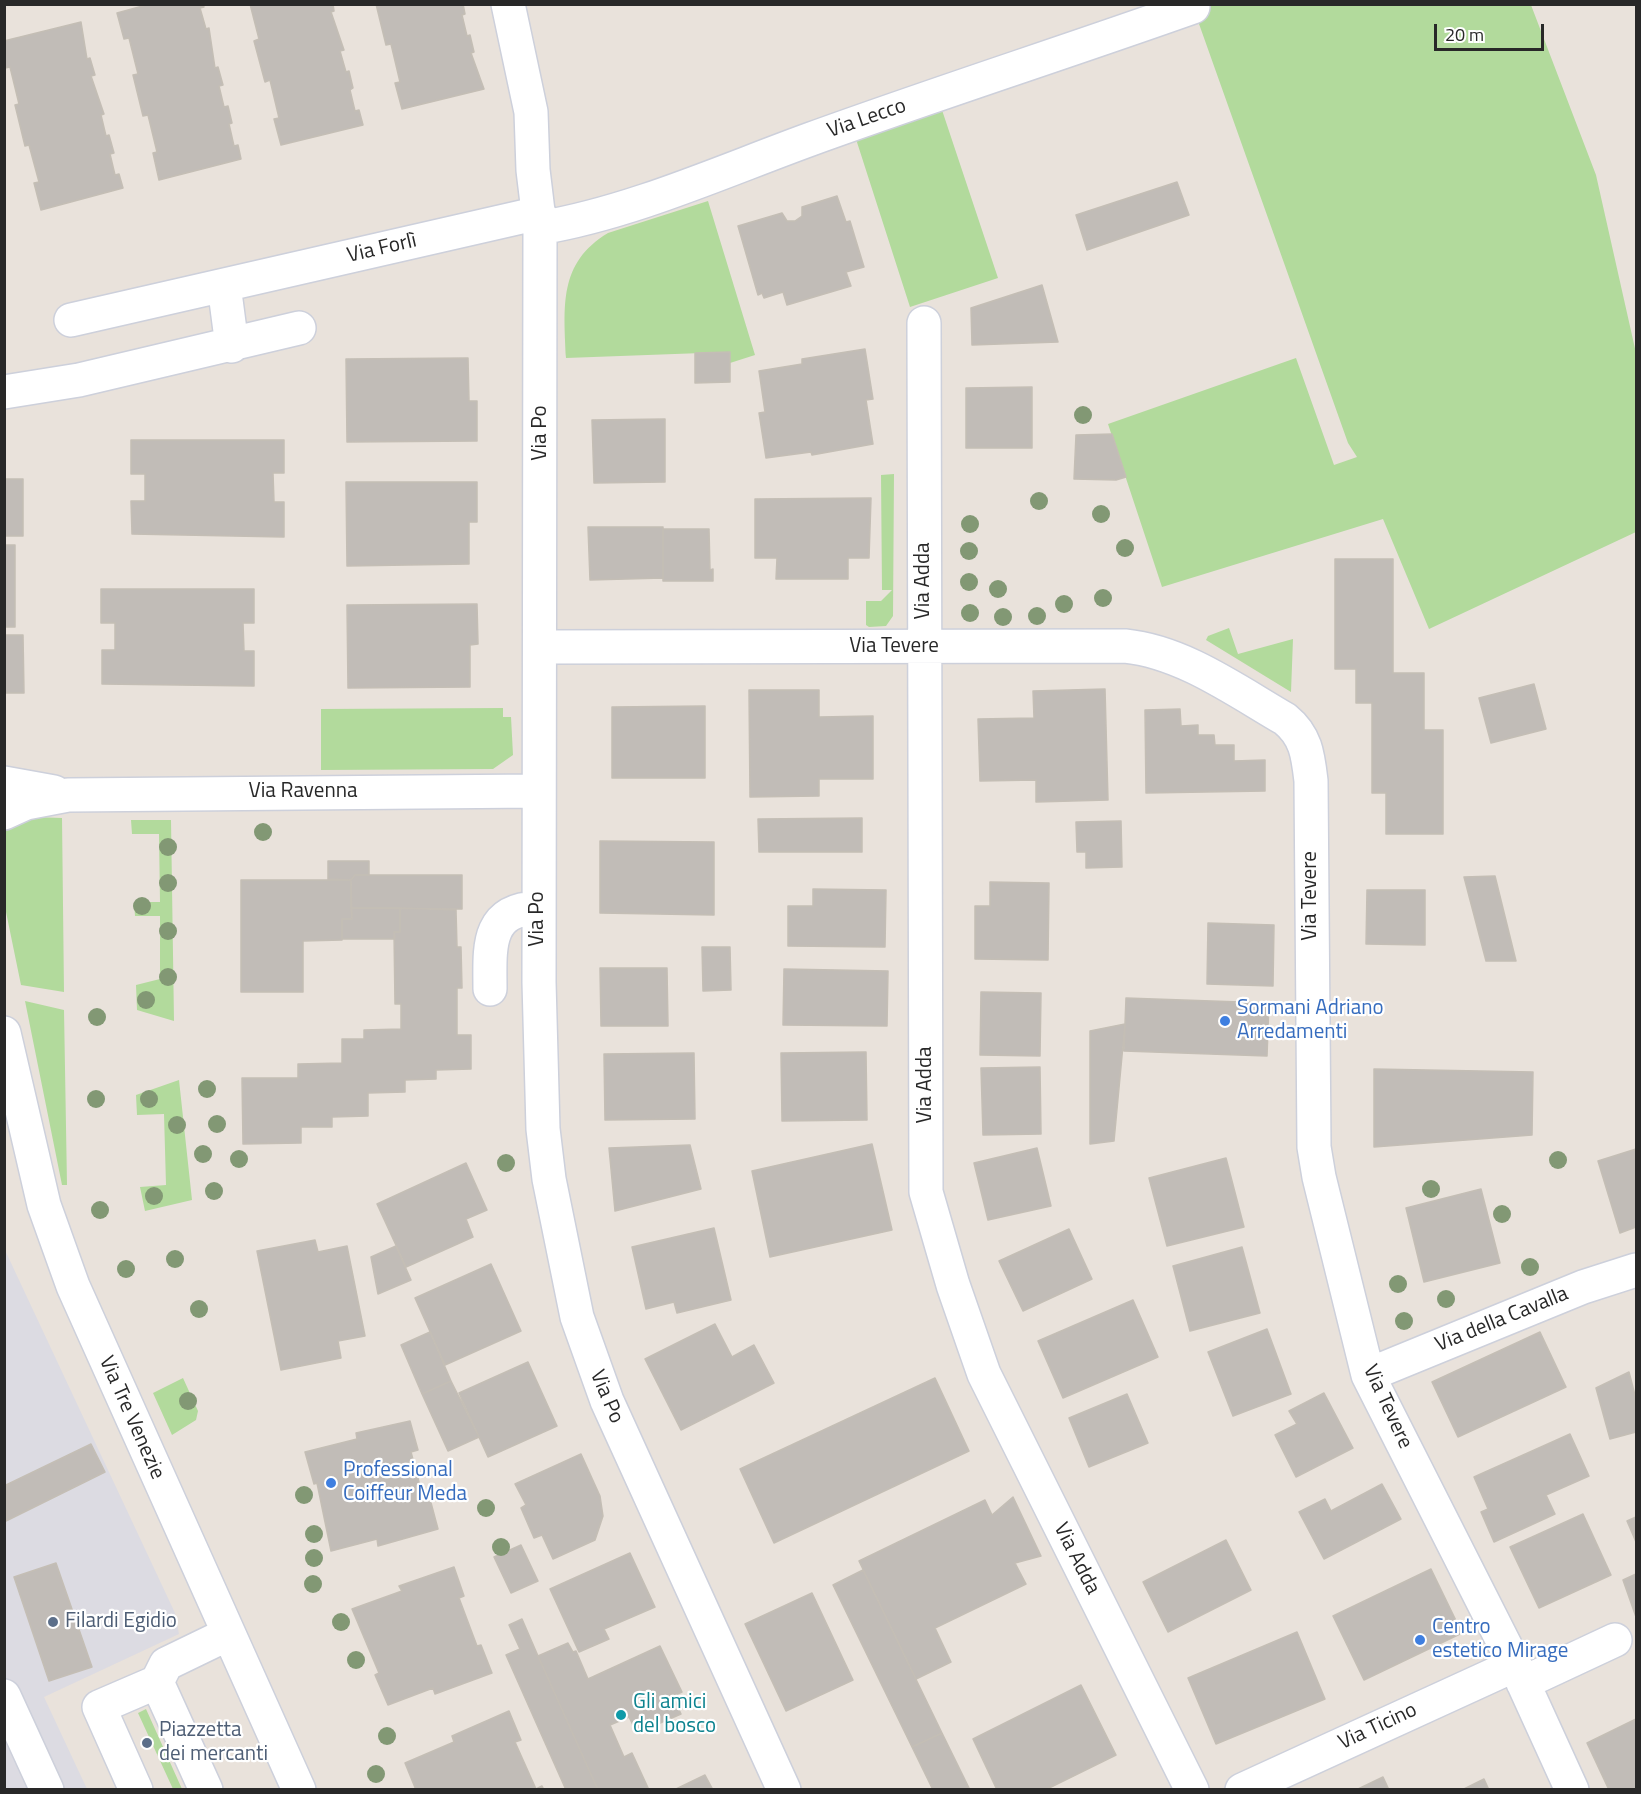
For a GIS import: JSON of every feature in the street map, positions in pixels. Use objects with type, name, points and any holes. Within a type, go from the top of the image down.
[{"type":"street","name":"Via Po","points":[[508,4],[531,112],[533,170],[539,221],[541,647],[537,791],[538,908],[543,1129],[553,1200],[577,1317],[607,1401],[784,1790]]},
{"type":"street","name":"Via Lecco","points":[[539,221],[585,219],[1194,8]]},
{"type":"street","name":"Via Forlì","points":[[71,320],[224,285],[539,221]]},
{"type":"street","points":[[224,285],[232,346]]},
{"type":"street","name":"Via Adda","points":[[924,323],[927,1192],[953,1285],[984,1374],[1192,1790]]},
{"type":"street","points":[[4,392],[79,381],[232,346],[299,328]]},
{"type":"street","name":"Via Tevere","points":[[541,647],[1125,646],[1150,648],[1174,657],[1221,682],[1285,719],[1297,729],[1305,744],[1311,781],[1314,1147],[1319,1177],[1368,1376],[1519,1674],[1572,1790]]},
{"type":"street","name":"Via Ravenna","points":[[4,783],[68,795]]},
{"type":"street","name":"Via Ravenna","points":[[4,813],[26,803],[68,795],[537,791]]},
{"type":"street","points":[[490,989],[490,945],[493,933],[500,922],[516,910],[538,908]]},
{"type":"street","name":"Via Tre Venezie","points":[[4,1033],[33,1165],[57,1245],[96,1340],[299,1790]]},
{"type":"street","name":"Via della Cavalla","points":[[1368,1376],[1583,1287],[1636,1270]]},
{"type":"street","points":[[136,1790],[99,1707],[157,1682],[166,1664],[228,1635]]},
{"type":"street","name":"Via Ticino","points":[[1242,1790],[1519,1674],[1615,1640]]},
{"type":"street","points":[[157,1682],[206,1790]]},
{"type":"street","points":[[4,1696],[47,1790]]},
{"type":"shaded area","points":[[4,1248],[175,1613],[179,1634],[44,1697],[87,1789],[5,1789]]},
{"type":"green space","points":[[1205,4],[1531,5],[1596,175],[1636,353],[1636,532],[1429,629],[1383,519],[1162,587],[1108,424],[1296,358],[1334,465],[1357,457],[1348,443],[1193,7]]},
{"type":"green space","points":[[941,107],[998,278],[910,307],[855,136]]},
{"type":"green space","points":[[708,201],[755,355],[730,363],[729,352],[566,358],[565,304],[572,272],[580,258],[608,233]]},
{"type":"green space","points":[[894,474],[893,616],[886,626],[869,627],[866,625],[866,601],[881,601],[892,590],[882,590],[881,475]]},
{"type":"green space","points":[[1229,628],[1238,654],[1293,639],[1291,692],[1206,640],[1208,636]]},
{"type":"green space","points":[[503,708],[503,717],[511,717],[513,755],[493,769],[321,770],[321,709]]},
{"type":"green space","points":[[33,817],[62,818],[64,992],[21,985],[5,907],[4,830]]},
{"type":"green space","points":[[131,820],[171,820],[174,1021],[137,1010],[136,985],[160,979],[160,916],[135,916],[134,902],[160,902],[159,834],[132,834]]},
{"type":"green space","points":[[25,1001],[64,1010],[67,1185],[62,1185]]},
{"type":"green space","points":[[179,1080],[192,1200],[145,1211],[140,1187],[166,1185],[164,1114],[137,1115],[136,1095]]},
{"type":"green space","points":[[183,1378],[198,1411],[196,1420],[172,1435],[153,1393]]},
{"type":"green space","points":[[146,1709],[182,1789],[173,1789],[138,1713]]},
{"type":"building","points":[[150,4],[203,4],[204,7],[200,8],[206,29],[209,28],[215,68],[218,67],[223,85],[219,86],[224,107],[228,106],[234,146],[238,145],[241,159],[159,180],[153,153],[157,152],[148,115],[143,116],[133,75],[138,74],[129,38],[124,39],[117,13]]},
{"type":"building","points":[[250,4],[333,4],[334,11],[331,12],[344,50],[340,51],[346,72],[349,71],[353,88],[350,90],[355,111],[359,110],[363,125],[281,145],[274,119],[279,118],[270,80],[265,82],[254,41],[259,39]]},
{"type":"building","points":[[376,4],[463,4],[465,14],[462,15],[474,52],[471,53],[484,89],[402,109],[395,83],[400,82],[391,44],[386,45]]},
{"type":"building","points":[[81,22],[87,59],[90,58],[95,75],[91,76],[104,114],[101,115],[106,136],[109,135],[114,153],[110,154],[115,175],[119,174],[123,188],[41,210],[34,183],[39,182],[29,145],[25,146],[15,105],[19,104],[10,67],[5,68],[4,65],[4,41]]},
{"type":"building","points":[[1177,182],[1189,215],[1087,250],[1076,215]]},
{"type":"building","points":[[837,196],[846,222],[850,221],[864,267],[846,272],[851,286],[787,305],[783,292],[764,298],[762,293],[758,295],[738,226],[782,213],[787,221],[795,221],[802,216],[802,207]]},
{"type":"building","points":[[1042,285],[1058,342],[972,345],[971,308]]},
{"type":"building","points":[[865,349],[873,399],[866,400],[873,444],[812,455],[811,452],[766,458],[759,413],[765,412],[759,371],[802,364],[802,359]]},
{"type":"building","points":[[730,352],[730,382],[695,383],[695,353]]},
{"type":"building","points":[[468,358],[469,401],[477,401],[477,441],[347,442],[346,359]]},
{"type":"building","points":[[1032,387],[1032,448],[966,448],[966,388]]},
{"type":"building","points":[[665,419],[665,482],[594,483],[592,420]]},
{"type":"building","points":[[1112,434],[1126,477],[1116,480],[1074,479],[1076,435]]},
{"type":"building","points":[[131,440],[284,440],[284,473],[273,473],[274,502],[284,502],[284,537],[132,534],[131,501],[145,501],[145,474],[131,474]]},
{"type":"building","points":[[4,479],[23,479],[23,536],[4,536]]},
{"type":"building","points":[[346,482],[477,482],[477,522],[469,522],[469,564],[347,566]]},
{"type":"building","points":[[871,498],[869,558],[848,558],[848,579],[776,579],[777,558],[755,558],[755,499]]},
{"type":"building","points":[[588,527],[663,527],[663,578],[590,580]]},
{"type":"building","points":[[663,529],[709,529],[710,570],[713,569],[713,581],[663,581]]},
{"type":"building","points":[[4,545],[15,545],[15,627],[4,627]]},
{"type":"building","points":[[1335,559],[1393,559],[1393,673],[1424,673],[1424,730],[1443,730],[1443,834],[1386,834],[1386,793],[1372,793],[1372,703],[1356,703],[1356,669],[1335,669]]},
{"type":"building","points":[[101,589],[254,589],[254,623],[243,623],[244,651],[254,651],[254,686],[102,684],[102,650],[115,650],[115,623],[101,623]]},
{"type":"building","points":[[477,604],[478,644],[470,645],[470,687],[348,688],[347,605]]},
{"type":"building","points":[[4,635],[23,635],[24,693],[4,693]]},
{"type":"building","points":[[1534,684],[1546,729],[1491,743],[1479,698]]},
{"type":"building","points":[[1105,689],[1108,800],[1036,802],[1036,780],[980,781],[978,719],[1034,718],[1033,691]]},
{"type":"building","points":[[749,690],[819,690],[819,717],[873,716],[873,779],[819,779],[819,796],[750,797]]},
{"type":"building","points":[[705,706],[705,778],[612,778],[612,707]]},
{"type":"building","points":[[1180,709],[1181,726],[1198,725],[1198,735],[1214,735],[1215,745],[1234,745],[1234,761],[1265,760],[1265,791],[1146,793],[1145,710]]},
{"type":"building","points":[[862,818],[862,852],[759,852],[758,819]]},
{"type":"building","points":[[1121,821],[1122,867],[1086,868],[1086,852],[1077,852],[1076,822]]},
{"type":"building","points":[[600,841],[714,842],[714,915],[600,913]]},
{"type":"building","points":[[328,861],[369,861],[369,875],[355,875],[351,880],[328,879]]},
{"type":"building","points":[[355,875],[462,875],[462,909],[351,908],[351,880]]},
{"type":"building","points":[[1495,876],[1516,961],[1486,961],[1464,877]]},
{"type":"building","points":[[241,880],[351,880],[352,919],[342,919],[342,940],[303,941],[303,992],[241,992]]},
{"type":"building","points":[[990,882],[1049,883],[1048,960],[975,959],[975,906],[990,906]]},
{"type":"building","points":[[813,889],[886,890],[885,947],[788,946],[788,906],[813,906]]},
{"type":"building","points":[[1367,890],[1425,890],[1425,945],[1366,944]]},
{"type":"building","points":[[351,908],[400,908],[400,932],[394,932],[395,939],[342,939],[342,919],[352,919]]},
{"type":"building","points":[[400,908],[456,910],[457,947],[461,947],[462,988],[457,988],[457,1035],[471,1035],[471,1069],[436,1070],[436,1079],[405,1080],[405,1092],[368,1093],[368,1116],[332,1117],[332,1127],[301,1127],[301,1143],[243,1144],[242,1078],[298,1078],[298,1064],[342,1063],[342,1039],[364,1039],[364,1030],[401,1029],[401,1004],[395,1004],[394,932],[400,932]]},
{"type":"building","points":[[1208,923],[1274,925],[1273,986],[1207,984]]},
{"type":"building","points":[[702,947],[730,947],[731,990],[703,991]]},
{"type":"building","points":[[600,968],[667,968],[668,1026],[601,1026]]},
{"type":"building","points":[[784,969],[888,971],[887,1026],[783,1025]]},
{"type":"building","points":[[981,992],[1041,993],[1040,1056],[980,1055]]},
{"type":"building","points":[[1126,998],[1269,1003],[1267,1056],[1124,1051]]},
{"type":"building","points":[[1125,1024],[1114,1141],[1090,1144],[1090,1031]]},
{"type":"building","points":[[866,1052],[867,1120],[782,1121],[781,1053]]},
{"type":"building","points":[[694,1053],[695,1119],[605,1120],[604,1054]]},
{"type":"building","points":[[1040,1067],[1041,1134],[983,1135],[981,1068]]},
{"type":"building","points":[[1374,1069],[1533,1072],[1532,1135],[1374,1147]]},
{"type":"building","points":[[872,1144],[892,1230],[770,1257],[752,1171]]},
{"type":"building","points":[[690,1145],[701,1189],[615,1211],[609,1148]]},
{"type":"building","points":[[1037,1148],[1051,1206],[988,1220],[974,1163]]},
{"type":"building","points":[[1636,1149],[1636,1227],[1620,1233],[1598,1161]]},
{"type":"building","points":[[1226,1158],[1244,1227],[1167,1246],[1149,1178]]},
{"type":"building","points":[[466,1163],[487,1210],[466,1219],[473,1237],[406,1267],[377,1204]]},
{"type":"building","points":[[1481,1189],[1500,1263],[1424,1282],[1406,1208]]},
{"type":"building","points":[[714,1228],[731,1300],[677,1313],[674,1302],[646,1309],[632,1247]]},
{"type":"building","points":[[1069,1229],[1092,1279],[1023,1311],[999,1261]]},
{"type":"building","points":[[315,1240],[318,1252],[347,1246],[365,1336],[338,1341],[341,1358],[281,1370],[257,1251]]},
{"type":"building","points":[[396,1246],[411,1280],[378,1294],[371,1257]]},
{"type":"building","points":[[1242,1247],[1260,1313],[1190,1331],[1173,1266]]},
{"type":"building","points":[[491,1264],[521,1331],[445,1365],[415,1298]]},
{"type":"building","points":[[1133,1300],[1158,1357],[1063,1398],[1038,1341]]},
{"type":"building","points":[[715,1324],[732,1357],[754,1345],[774,1383],[681,1430],[645,1359]]},
{"type":"building","points":[[1267,1329],[1291,1394],[1233,1416],[1208,1352]]},
{"type":"building","points":[[430,1332],[451,1381],[422,1394],[401,1345]]},
{"type":"building","points":[[1540,1332],[1566,1387],[1458,1437],[1432,1382]]},
{"type":"building","points":[[528,1362],[557,1426],[488,1457],[459,1393]]},
{"type":"building","points":[[1629,1372],[1636,1399],[1636,1432],[1610,1439],[1596,1388]]},
{"type":"building","points":[[935,1378],[969,1451],[774,1543],[740,1469]]},
{"type":"building","points":[[451,1381],[479,1437],[448,1451],[422,1394]]},
{"type":"building","points":[[1324,1393],[1353,1448],[1296,1477],[1275,1435],[1297,1424],[1289,1411]]},
{"type":"building","points":[[1127,1394],[1148,1443],[1089,1467],[1069,1418]]},
{"type":"building","points":[[410,1421],[418,1450],[411,1452],[424,1501],[430,1499],[438,1529],[378,1546],[377,1539],[331,1551],[317,1483],[314,1484],[305,1452],[357,1439],[356,1433]]},
{"type":"building","points":[[1570,1434],[1589,1476],[1546,1495],[1555,1514],[1494,1542],[1481,1512],[1488,1509],[1474,1477]]},
{"type":"building","points":[[91,1444],[105,1472],[6,1521],[4,1486]]},
{"type":"building","points":[[581,1454],[600,1496],[603,1516],[595,1540],[553,1559],[542,1535],[534,1538],[521,1508],[526,1505],[515,1484]]},
{"type":"building","points":[[1382,1484],[1401,1519],[1324,1559],[1299,1512],[1325,1499],[1331,1511]]},
{"type":"building","points":[[1013,1497],[1041,1556],[1015,1563],[1026,1584],[935,1628],[951,1662],[916,1679],[859,1561],[985,1500],[992,1515]]},
{"type":"building","points":[[1583,1514],[1611,1575],[1539,1608],[1510,1547]]},
{"type":"building","points":[[1636,1517],[1636,1542],[1627,1521]]},
{"type":"building","points":[[1226,1540],[1251,1590],[1168,1632],[1143,1582]]},
{"type":"building","points":[[521,1545],[538,1581],[511,1593],[494,1557]]},
{"type":"building","points":[[630,1553],[655,1607],[604,1629],[609,1639],[579,1652],[550,1589]]},
{"type":"building","name":"Filardi Egidio","points":[[56,1563],[92,1667],[49,1681],[14,1577]]},
{"type":"building","points":[[454,1567],[464,1596],[459,1598],[477,1646],[481,1645],[492,1673],[435,1694],[433,1688],[388,1705],[375,1675],[379,1673],[352,1609],[402,1591],[399,1586]]},
{"type":"building","points":[[1431,1569],[1462,1633],[1364,1680],[1333,1616]]},
{"type":"building","points":[[863,1570],[942,1733],[912,1747],[833,1585]]},
{"type":"building","points":[[1636,1574],[1636,1617],[1623,1580]]},
{"type":"building","points":[[812,1593],[853,1680],[786,1711],[745,1624]]},
{"type":"building","points":[[522,1619],[598,1790],[566,1790],[506,1655],[520,1649],[509,1625]]},
{"type":"building","points":[[1297,1632],[1325,1699],[1216,1744],[1188,1678]]},
{"type":"building","name":"Gli amici del bosco","points":[[568,1643],[573,1652],[576,1651],[588,1679],[660,1646],[682,1692],[673,1696],[681,1714],[637,1733],[629,1717],[610,1725],[624,1757],[632,1753],[649,1790],[598,1790],[538,1656]]},
{"type":"building","points":[[1081,1685],[1116,1755],[1045,1790],[997,1790],[973,1739]]},
{"type":"building","points":[[509,1711],[521,1740],[515,1742],[536,1789],[542,1786],[544,1790],[416,1790],[405,1763],[454,1742],[452,1736]]},
{"type":"building","points":[[1636,1719],[1636,1790],[1609,1790],[1587,1743]]},
{"type":"building","points":[[942,1733],[970,1790],[933,1790],[912,1747]]},
{"type":"building","points":[[705,1775],[713,1790],[674,1790]]},
{"type":"building","points":[[1383,1777],[1389,1790],[1356,1790]]},
{"type":"building","points":[[1484,1779],[1489,1790],[1462,1790]]},
{"type":"place","name":"Sormani Adriano Arredamenti","points":[[1225,1021]]},
{"type":"place","name":"Professional Coiffeur Meda","points":[[331,1483]]},
{"type":"place","name":"Filardi Egidio","points":[[53,1622]]},
{"type":"place","name":"Centro estetico Mirage","points":[[1420,1640]]},
{"type":"place","name":"Gli amici del bosco","points":[[621,1715]]},
{"type":"place","name":"Piazzetta dei mercanti","points":[[147,1743]]}]
